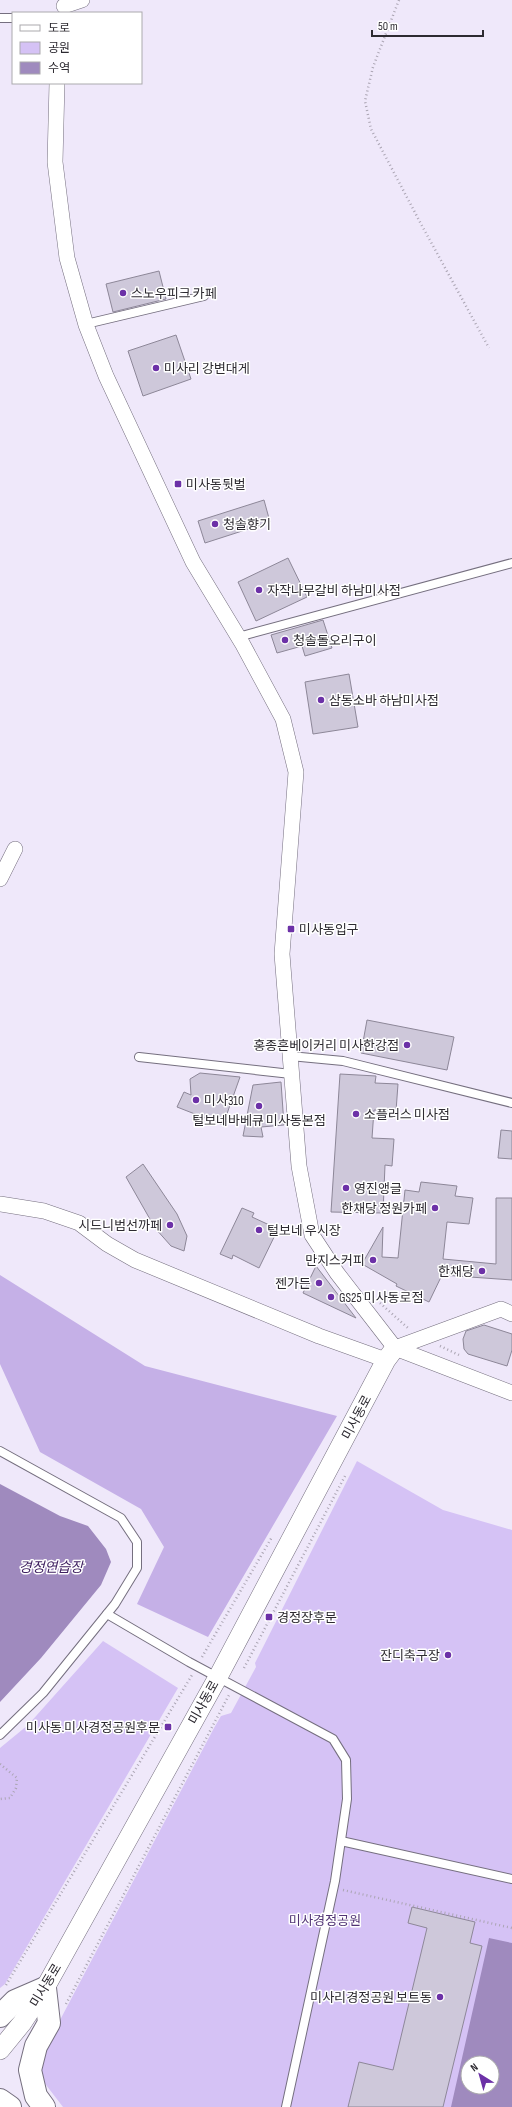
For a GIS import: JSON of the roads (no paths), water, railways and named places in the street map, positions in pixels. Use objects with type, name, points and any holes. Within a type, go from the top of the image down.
[{"type":"main road","points":[[0,2016],[15,2001],[45,1988],[48,2022],[36,2046],[30,2070],[36,2096],[44,2107]]},
{"type":"main road","points":[[0,2100],[10,2107]]},
{"type":"street","points":[[64,6],[82,0]]},
{"type":"street","points":[[57,84],[55,162],[66,258],[86,324],[106,376],[193,562],[238,636],[283,719],[296,772],[282,954],[299,1166],[312,1235],[391,1354]]},
{"type":"street","points":[[0,879],[15,849]]},
{"type":"street","points":[[0,1204],[44,1211],[79,1223],[107,1244],[135,1260],[319,1336],[391,1354],[512,1393]]},
{"type":"street","points":[[391,1354],[501,1309],[512,1314]]},
{"type":"street","name":"미사동로","points":[[0,2050],[22,2023],[45,1988],[218,1677],[391,1354]]},
{"type":"lane","points":[[0,18],[12,18]]},
{"type":"lane","points":[[86,324],[204,296]]},
{"type":"lane","points":[[238,636],[512,564]]},
{"type":"lane","points":[[290,1056],[343,1061],[512,1103]]},
{"type":"lane","points":[[139,1057],[292,1074]]},
{"type":"lane","points":[[0,1451],[121,1518],[137,1542],[137,1568],[107,1614],[43,1694],[0,1735]]},
{"type":"lane","points":[[107,1614],[197,1666],[333,1739],[346,1760],[347,1799],[329,1911],[286,2107]]},
{"type":"lane","points":[[341,1841],[512,1879]]},
{"type":"water","name":"경정연습장","points":[[0,1484],[60,1516],[88,1526],[106,1549],[111,1562],[101,1585],[41,1658],[0,1702]]},
{"type":"water","points":[[489,1938],[512,1943],[512,2107],[451,2107],[460,2067],[460,2095],[500,2095],[500,2055],[463,2055]]},
{"type":"place","name":"스노우피크 카페","points":[[123,293]]},
{"type":"place","name":"미사리 강변대게","points":[[156,368]]},
{"type":"place","name":"미사동뒷벌","points":[[178,484]]},
{"type":"place","name":"청솔향기","points":[[215,524]]},
{"type":"place","name":"자작나무갈비 하남미사점","points":[[259,590]]},
{"type":"place","name":"청솔돌오리구이","points":[[285,640]]},
{"type":"place","name":"삼동소바 하남미사점","points":[[321,700]]},
{"type":"place","name":"미사동입구","points":[[291,929]]},
{"type":"place","name":"홍종흔베이커리 미사한강점","points":[[407,1045]]},
{"type":"place","name":"미사310","points":[[196,1100]]},
{"type":"place","name":"털보네바베큐 미사동본점","points":[[259,1106]]},
{"type":"place","name":"소플러스 미사점","points":[[356,1114]]},
{"type":"place","name":"영진앵글","points":[[346,1188]]},
{"type":"place","name":"한채당 정원카페","points":[[435,1208]]},
{"type":"place","name":"시드니범선까페","points":[[170,1225]]},
{"type":"place","name":"털보네 우시장","points":[[259,1230]]},
{"type":"place","name":"만지스커피","points":[[373,1260]]},
{"type":"place","name":"한채당","points":[[482,1271]]},
{"type":"place","name":"젠가든","points":[[319,1283]]},
{"type":"place","name":"GS25 미사동로점","points":[[331,1297]]},
{"type":"place","name":"경정장후문","points":[[269,1617]]},
{"type":"place","name":"잔디축구장","points":[[448,1655]]},
{"type":"place","name":"미사동.미사경정공원후문","points":[[168,1727]]},
{"type":"place","name":"미사리경정공원 보트동","points":[[440,1997]]},
{"type":"park label","name":"미사경정공원","points":[[325,1920]]}]
